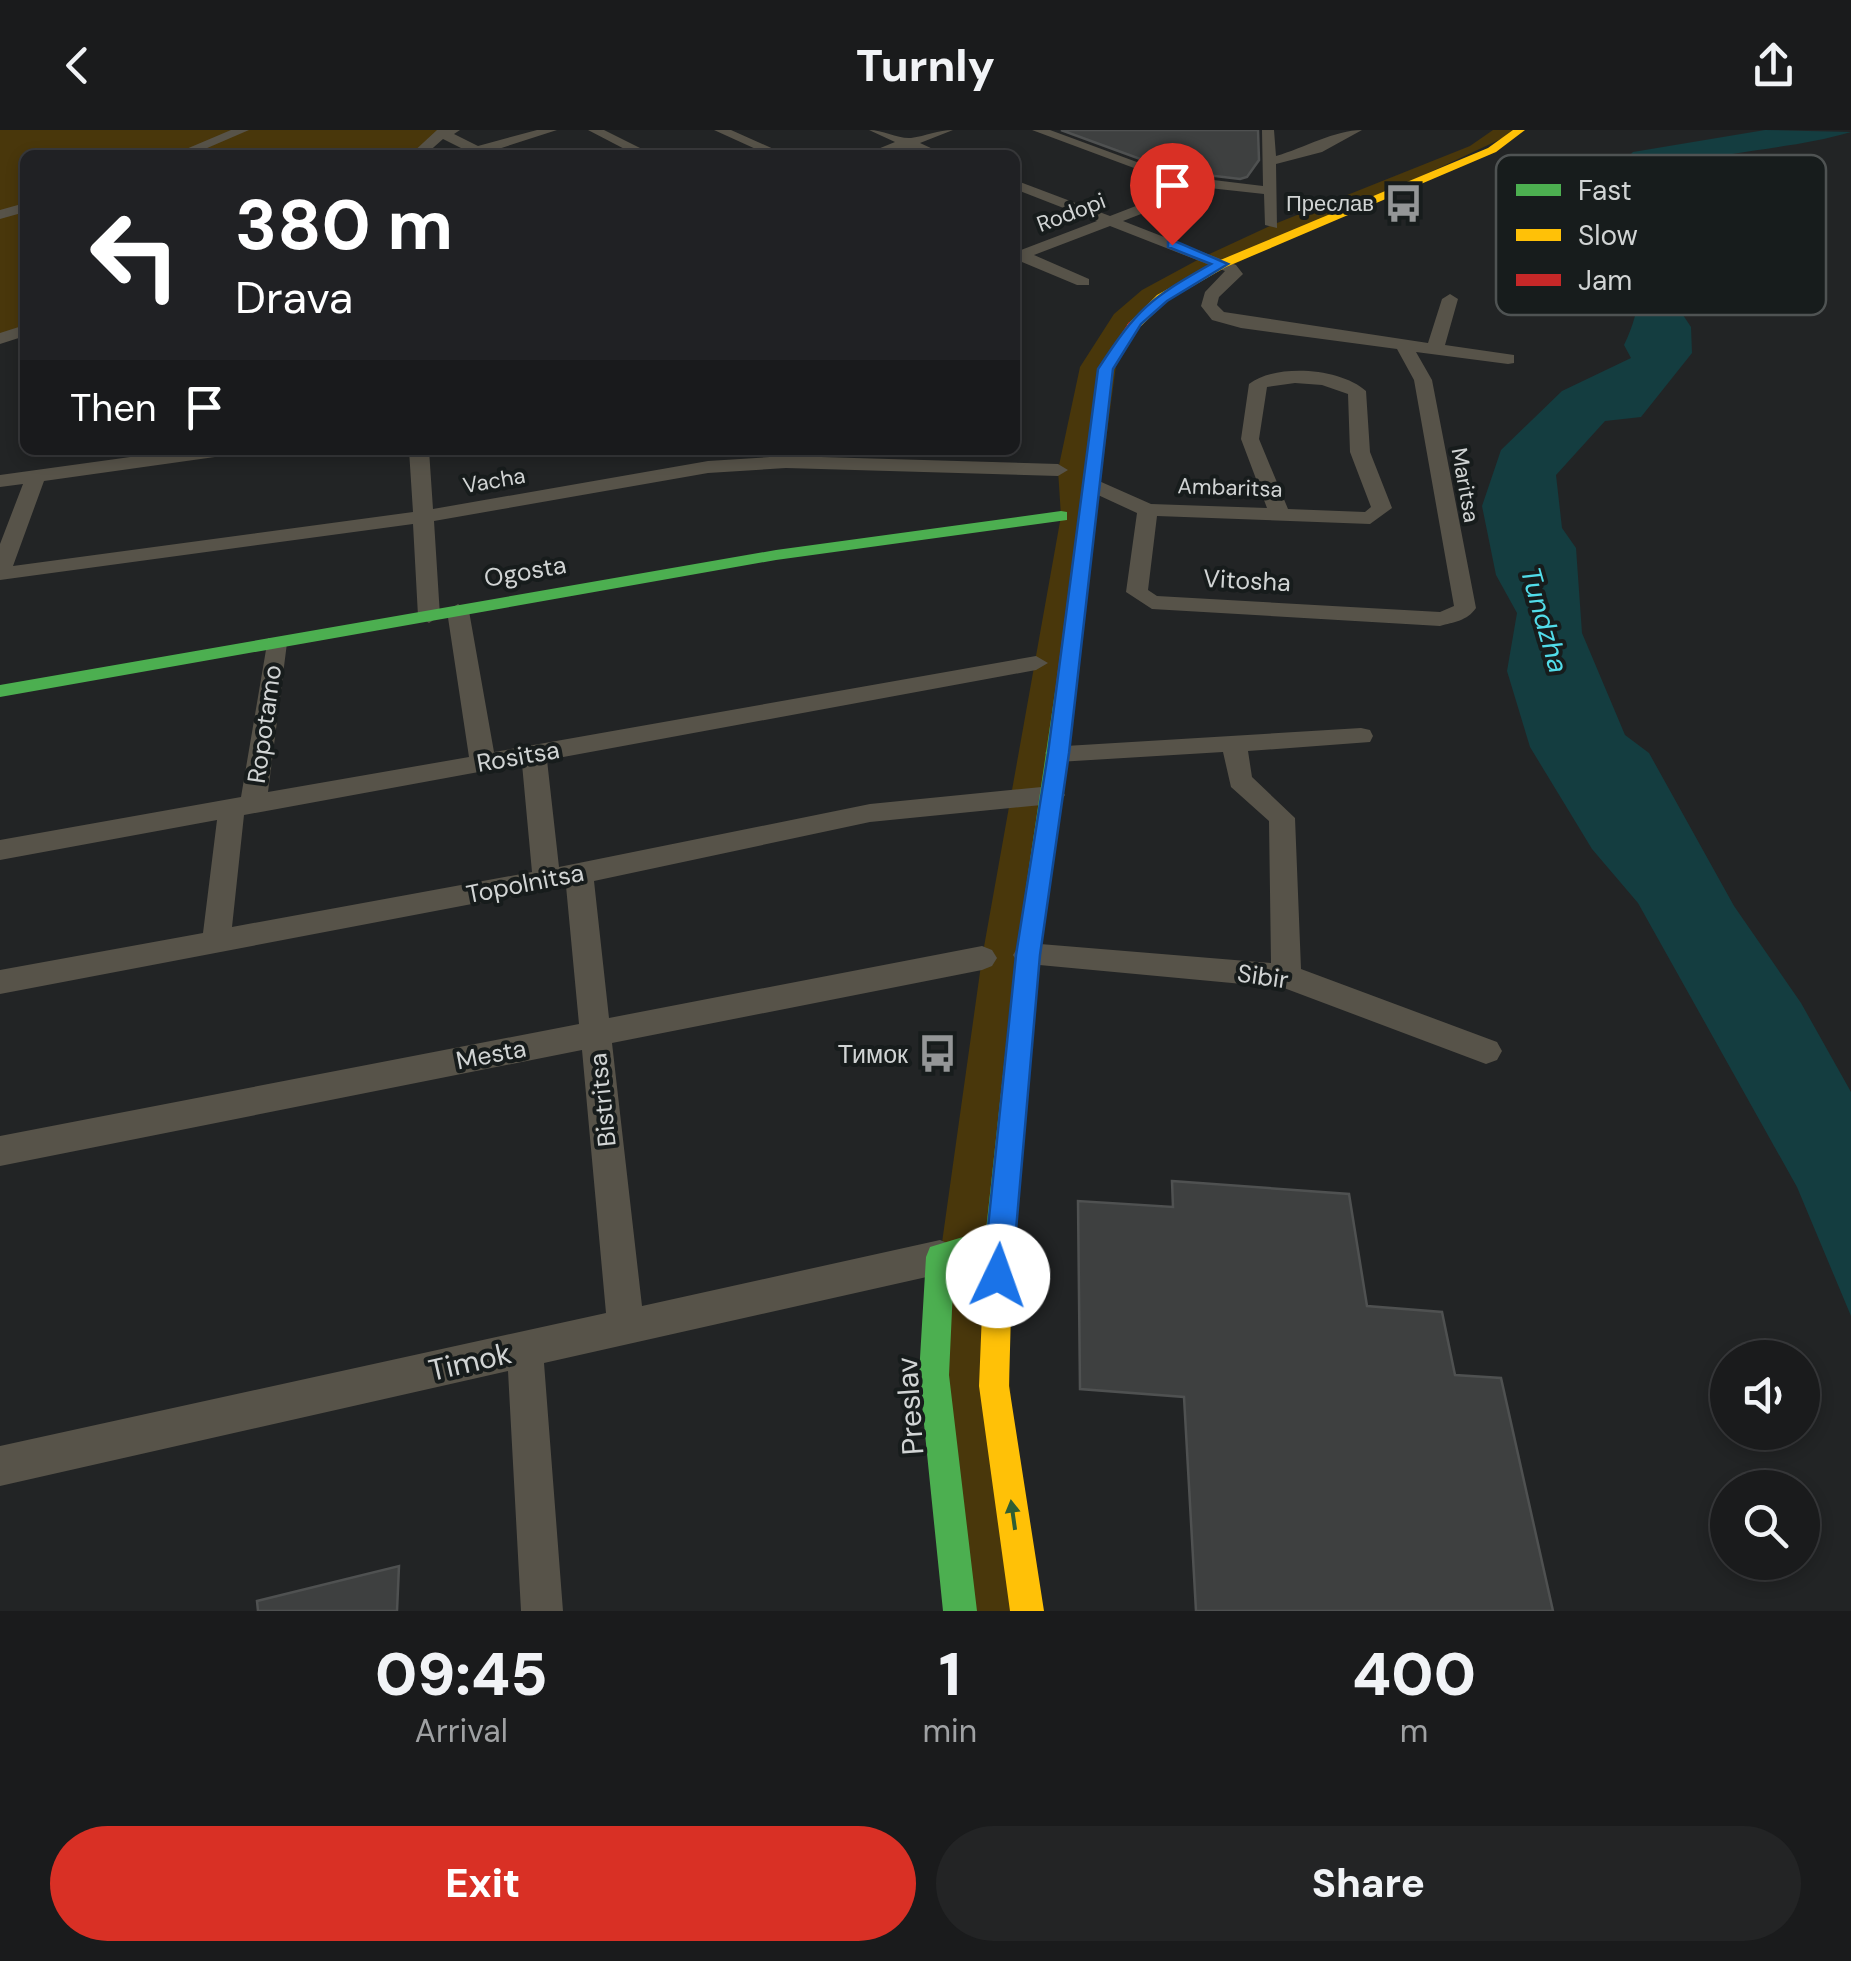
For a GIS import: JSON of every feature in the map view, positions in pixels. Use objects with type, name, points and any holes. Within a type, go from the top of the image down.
[{"type":"main road","points":[[1027,1611],[994,1386],[999,1240],[1028,955],[1058,753],[1106,369],[1119,343],[1162,298],[1212,260],[1492,150],[1520,130]]},
{"type":"main road","name":"Ogosta","points":[[0,691],[776,555],[1060,516]]},
{"type":"main road","points":[[940,1257],[999,1240]]},
{"type":"main road","name":"Preslav","points":[[940,1257],[934,1375],[960,1611]]},
{"type":"street","points":[[192,150],[243,130]]},
{"type":"street","points":[[490,150],[550,130]]},
{"type":"street","points":[[594,130],[636,150]]},
{"type":"street","points":[[720,130],[768,150]]},
{"type":"street","points":[[874,130],[926,150]]},
{"type":"street","points":[[886,150],[947,130]]},
{"type":"street","points":[[1038,130],[1064,134],[1170,178],[1271,190]]},
{"type":"street","points":[[1268,130],[1272,225]]},
{"type":"street","points":[[1271,160],[1317,150],[1356,130]]},
{"type":"street","points":[[424,150],[448,132],[476,150]]},
{"type":"street","name":"Rodopi","points":[[1020,253],[1172,198],[1188,181]]},
{"type":"street","points":[[1020,186],[1212,260],[1234,274],[1212,295],[1209,306],[1218,316],[1241,323],[1508,358]]},
{"type":"street","points":[[1020,255],[1083,282]]},
{"type":"street","points":[[1435,350],[1450,300]]},
{"type":"street","name":"Maritsa","points":[[1404,346],[1423,380],[1465,608],[1440,619]]},
{"type":"street","name":"Ambaritsa","points":[[1092,486],[1148,510],[1370,518],[1382,508],[1360,452],[1357,391],[1344,384],[1277,376],[1258,384],[1250,440],[1279,513]]},
{"type":"street","points":[[0,481],[186,455]]},
{"type":"street","points":[[419,455],[430,616]]},
{"type":"street","name":"Vacha","points":[[0,573],[423,518],[708,467],[786,462],[1058,470]]},
{"type":"street","points":[[0,573],[36,476]]},
{"type":"street","name":"Vitosha","points":[[1148,510],[1137,592],[1152,602],[1440,619]]},
{"type":"street","points":[[458,611],[483,763]]},
{"type":"street","name":"Ropotamo","points":[[216,941],[276,643]]},
{"type":"street","name":"Rositsa","points":[[0,850],[1036,663]]},
{"type":"street","points":[[1058,753],[1361,736]]},
{"type":"street","points":[[1234,743],[1240,781],[1282,818],[1286,976]]},
{"type":"street","points":[[534,753],[546,880]]},
{"type":"street","name":"Topolnitsa","points":[[0,982],[578,874],[870,813],[1052,794]]},
{"type":"street","name":"Bistritsa","points":[[578,874],[626,1327]]},
{"type":"street","name":"Sibir","points":[[1028,955],[1286,976],[1486,1051]]},
{"type":"street","name":"Mesta","points":[[0,1150],[982,958]]},
{"type":"street","name":"Timok","points":[[0,1466],[940,1257]]},
{"type":"street","points":[[526,1350],[542,1611]]},
{"type":"shaded area","points":[[0,130],[454,130],[424,150],[20,150],[20,332],[0,339]]},
{"type":"shaded area","points":[[1493,130],[1520,130],[1162,298],[1119,343],[999,1240],[1027,1611],[960,1611],[940,1257],[982,958],[1061,516],[1058,470],[1080,367],[1114,314],[1142,290],[1272,225],[1470,146]]},
{"type":"water","points":[[1765,130],[1851,132],[1727,155],[1630,155]]},
{"type":"water","name":"Tundzha","points":[[1635,315],[1683,315],[1691,327],[1692,353],[1641,417],[1605,421],[1556,475],[1562,528],[1576,548],[1582,633],[1625,735],[1649,753],[1734,906],[1801,1003],[1851,1092],[1851,1316],[1797,1187],[1638,903],[1592,849],[1530,747],[1507,671],[1517,613],[1496,575],[1482,506],[1501,450],[1562,391],[1631,358],[1624,345]]},
{"type":"building","points":[[1061,130],[1258,130],[1259,160],[1247,177],[1240,179],[1173,171]]},
{"type":"building","points":[[1172,1181],[1349,1194],[1367,1306],[1442,1312],[1455,1375],[1501,1378],[1553,1611],[1196,1611],[1184,1397],[1080,1389],[1078,1201],[1173,1207]]},
{"type":"building","points":[[399,1566],[397,1611],[258,1611],[257,1601]]},
{"type":"traffic: fast","points":[[0,691],[776,555],[1061,516]]},
{"type":"traffic: fast","points":[[960,1611],[934,1375],[940,1257],[999,1240],[1028,955],[1065,692]]},
{"type":"traffic: slow","points":[[1134,325],[1162,298],[1222,264],[1492,150],[1520,130]]},
{"type":"traffic: slow","points":[[999,1240],[994,1386],[1027,1611]]},
{"type":"traffic: jam","points":[[1065,692],[1105,369],[1134,325]]},
{"type":"place","name":"Преслав","points":[[1404,203]]},
{"type":"place","name":"Тимок","points":[[938,1054]]},
{"type":"route","points":[[998,1276],[1028,955],[1058,753],[1106,369],[1136,321],[1162,298],[1222,264],[1172,245]]}]
